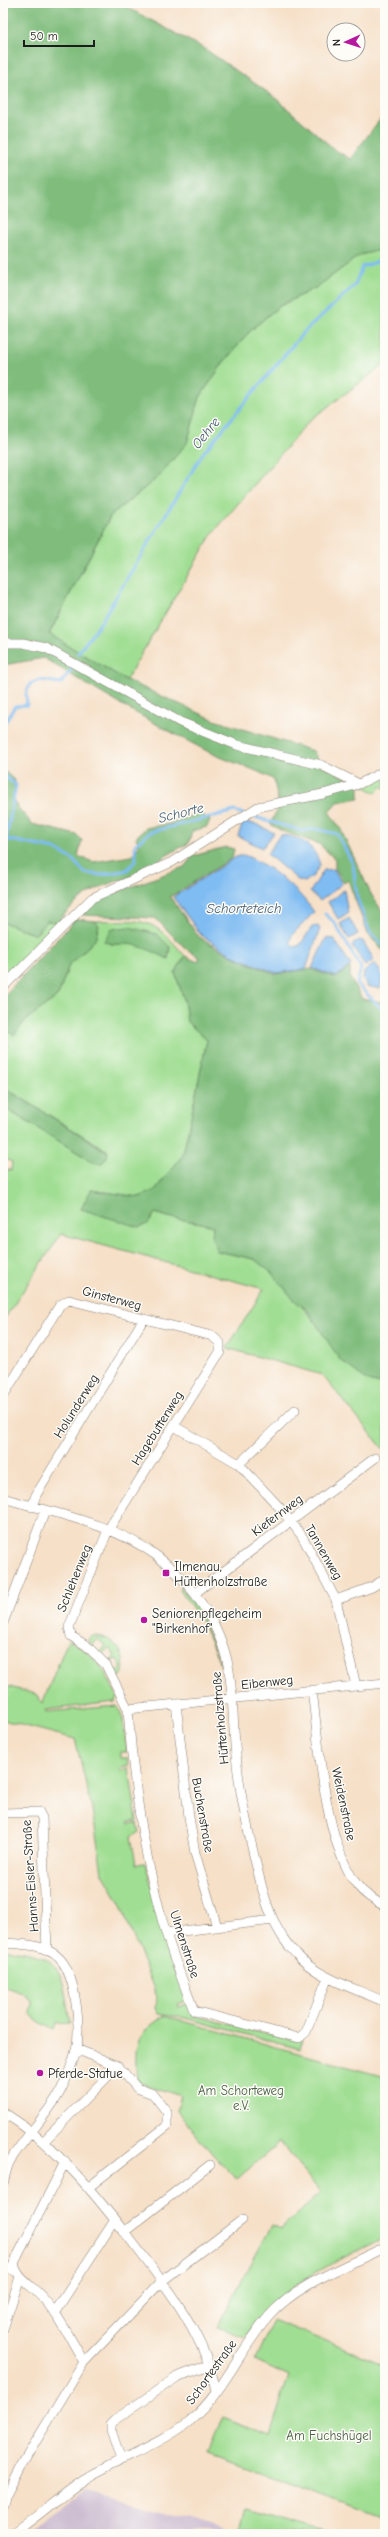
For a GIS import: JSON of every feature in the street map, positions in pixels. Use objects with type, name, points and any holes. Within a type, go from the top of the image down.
[{"type":"street","points":[[3,643],[23,643],[46,648],[180,722],[237,745],[321,765],[359,784]]},
{"type":"street","points":[[3,987],[92,898],[172,862],[258,807],[323,794],[359,784],[385,771]]},
{"type":"street","name":"Ginsterweg","points":[[3,1396],[64,1302],[74,1301],[216,1338]]},
{"type":"street","name":"Holunderweg","points":[[32,1507],[36,1495],[144,1320]]},
{"type":"street","name":"Hagebuttenweg","points":[[108,1530],[220,1352],[220,1344],[216,1338]]},
{"type":"street","points":[[239,1464],[295,1410]]},
{"type":"street","name":"Tannenweg","points":[[174,1426],[239,1464],[292,1522],[315,1558],[336,1600],[356,1686]]},
{"type":"street","name":"Kiefernweg","points":[[195,1593],[292,1522],[375,1458]]},
{"type":"street","name":"Hüttenholzstraße","points":[[3,1498],[108,1530],[130,1540],[157,1556],[195,1593],[215,1626],[224,1648],[232,1699],[237,1766],[244,1812],[261,1881],[273,1920],[286,1943],[296,1955],[328,1977],[385,2002]]},
{"type":"street","points":[[3,1623],[45,1511]]},
{"type":"street","name":"Schlehenweg","points":[[108,1530],[68,1630],[71,1636],[87,1646],[106,1664],[128,1709]]},
{"type":"street","name":"Tannenweg","points":[[336,1600],[372,1586],[385,1578]]},
{"type":"street","name":"Eibenweg","points":[[128,1709],[385,1683]]},
{"type":"street","name":"Weidenstraße","points":[[312,1690],[327,1796],[344,1861],[359,1887],[373,1900],[385,1906]]},
{"type":"street","name":"Buchenstraße","points":[[176,1704],[190,1824],[196,1853],[217,1927]]},
{"type":"street","name":"Ulmenstraße","points":[[128,1709],[132,1765],[141,1822],[166,1933],[194,2011],[298,2038],[306,2032],[328,1977]]},
{"type":"street","name":"Hanns-Eisler-Straße","points":[[3,1813],[39,1812],[42,1818],[48,1950]]},
{"type":"street","points":[[166,1933],[273,1920]]},
{"type":"street","name":"Hanns-Eisler-Straße","points":[[3,1943],[22,1944],[48,1950],[60,1959],[69,1972],[77,2028],[76,2049],[61,2090],[32,2131],[6,2161],[3,2184]]},
{"type":"street","points":[[76,2049],[118,2066],[137,2088],[153,2094],[167,2112],[167,2126],[89,2187]]},
{"type":"street","points":[[43,2142],[118,2066]]},
{"type":"street","points":[[3,2112],[32,2131],[89,2187],[162,2281],[185,2317],[209,2365],[216,2392]]},
{"type":"street","points":[[3,2329],[17,2274],[15,2257],[65,2162]]},
{"type":"street","points":[[124,2232],[210,2165]]},
{"type":"street","points":[[55,2312],[115,2220]]},
{"type":"street","points":[[3,2507],[5,2497],[21,2466],[84,2362],[162,2281],[242,2220]]},
{"type":"street","name":"Schortestraße","points":[[12,2534],[88,2477],[190,2421],[216,2392],[260,2326],[279,2306],[308,2285],[385,2247]]},
{"type":"street","points":[[3,2266],[17,2274],[55,2312],[84,2362]]},
{"type":"street","points":[[121,2460],[111,2430],[111,2424],[177,2377],[209,2365]]},
{"type":"shaded area","points":[[86,2490],[234,2534],[24,2534]]},
{"type":"green space","points":[[3,3],[119,3],[205,49],[273,96],[334,149],[350,159],[385,113],[385,249],[360,255],[317,287],[278,307],[251,330],[223,363],[200,397],[187,443],[157,478],[111,515],[49,634],[126,680],[217,721],[313,751],[321,765],[359,784],[359,798],[338,802],[329,812],[340,828],[371,894],[385,916],[385,953],[368,934],[348,880],[344,883],[335,868],[335,859],[319,844],[282,831],[270,824],[279,807],[274,780],[266,775],[215,755],[186,740],[104,695],[44,658],[3,665]]},
{"type":"green space","points":[[385,249],[385,364],[310,420],[212,534],[126,680],[49,635],[111,515],[157,478],[187,443],[200,397],[223,363],[251,330],[278,307],[317,287],[360,255]]},
{"type":"green space","points":[[3,770],[15,781],[14,803],[32,824],[77,835],[82,840],[78,856],[93,862],[132,856],[139,846],[136,837],[146,828],[169,824],[200,813],[210,820],[207,827],[192,831],[188,844],[135,875],[96,889],[78,901],[58,922],[47,921],[35,935],[3,922]]},
{"type":"green space","points":[[385,771],[385,789],[381,786],[376,793],[359,784]]},
{"type":"green space","points":[[226,847],[234,849],[232,858],[170,897],[199,937],[232,956],[275,974],[311,969],[336,978],[350,967],[350,978],[362,999],[385,1002],[385,1385],[368,1381],[340,1360],[307,1310],[294,1300],[272,1273],[254,1259],[217,1251],[212,1238],[213,1226],[155,1213],[148,1224],[138,1227],[81,1209],[91,1190],[139,1197],[155,1190],[183,1155],[207,1040],[187,1022],[184,999],[175,973],[185,956],[198,962],[200,958],[185,948],[155,918],[83,915],[83,909],[104,897],[184,867],[193,856]]},
{"type":"green space","points":[[76,919],[96,921],[99,926],[95,940],[69,965],[58,996],[26,1020],[14,1035],[6,1030],[3,1033],[3,997]]},
{"type":"green space","points":[[47,921],[58,922],[41,944],[3,981],[3,922],[35,935]]},
{"type":"green space","points":[[96,921],[138,921],[156,928],[174,943],[185,956],[175,973],[184,999],[187,1022],[207,1040],[183,1155],[155,1190],[139,1197],[91,1190],[148,1224],[155,1213],[213,1226],[212,1238],[217,1251],[254,1259],[272,1273],[368,1381],[385,1385],[385,1451],[322,1375],[227,1348],[264,1289],[61,1234],[3,1321],[3,1170],[11,1170],[12,1162],[3,1158],[3,1107],[93,1162],[107,1157],[108,1151],[3,1087],[3,1049],[5,1050],[8,1044],[3,1036],[6,1030],[14,1035],[26,1020],[58,996],[69,965],[95,940],[99,926]],"holes":[[[104,941],[170,947],[168,959],[141,946],[132,944],[114,944]]]},
{"type":"green space","points":[[129,927],[157,934],[170,947],[168,959],[138,946],[130,944],[112,944],[104,941],[112,929]]},
{"type":"green space","points":[[3,1087],[108,1152],[107,1157],[101,1164],[93,1162],[3,1107]]},
{"type":"green space","points":[[181,1587],[184,1592],[186,1590],[186,1594],[206,1618],[203,1620],[223,1670],[201,1620],[179,1589]]},
{"type":"green space","points":[[93,1636],[107,1639],[118,1648],[123,1661],[124,1668],[122,1675],[118,1677],[115,1672],[122,1668],[117,1659],[109,1662],[115,1656],[109,1648],[102,1654],[100,1652],[105,1645],[97,1639],[92,1645],[88,1642],[89,1638]]},
{"type":"green space","points":[[68,1640],[85,1651],[98,1663],[104,1671],[117,1697],[115,1702],[45,1710],[46,1712],[117,1706],[122,1713],[127,1752],[121,1752],[121,1758],[128,1758],[129,1765],[120,1769],[121,1771],[129,1768],[137,1821],[128,1822],[129,1824],[137,1823],[139,1832],[131,1837],[136,1864],[145,1863],[186,2001],[178,2004],[179,2007],[187,2004],[196,2016],[293,2040],[302,2040],[300,2049],[185,2018],[159,2014],[156,2008],[157,1997],[120,1903],[102,1872],[92,1809],[75,1739],[3,1720],[3,1685],[38,1695],[42,1704]]},
{"type":"green space","points":[[3,1949],[38,1956],[49,1961],[56,1968],[61,1977],[70,2023],[56,2024],[54,2030],[37,2021],[31,2014],[32,2001],[22,1993],[3,1986]]},
{"type":"green space","name":"Am Schorteweg e.V.","points":[[164,2016],[385,2077],[385,2237],[325,2267],[291,2289],[260,2318],[245,2337],[217,2327],[272,2225],[281,2229],[321,2193],[280,2142],[237,2179],[215,2157],[177,2111],[181,2096],[137,2082],[136,2051],[138,2044],[146,2030]]},
{"type":"green space","name":"Am Fuchshügel","points":[[273,2320],[385,2365],[385,2517],[208,2452],[223,2417],[270,2435],[289,2376],[255,2360]]},
{"type":"green space","points":[[246,2511],[325,2534],[240,2534]]},
{"type":"water","points":[[243,822],[256,824],[274,833],[262,848],[238,836]]},
{"type":"water","points":[[280,835],[294,837],[306,843],[318,858],[320,865],[314,875],[305,882],[298,880],[267,854]]},
{"type":"water","name":"Schorteteich","points":[[244,855],[264,865],[292,886],[314,912],[292,935],[290,942],[294,947],[300,945],[312,927],[318,926],[320,929],[306,969],[276,973],[232,955],[201,935],[173,897],[236,857]]},
{"type":"water","points":[[334,869],[342,884],[320,901],[310,892],[324,870]]},
{"type":"water","points":[[344,890],[348,913],[338,919],[328,902]]},
{"type":"water","points":[[349,918],[358,934],[349,939],[340,924]]},
{"type":"water","points":[[326,938],[334,939],[351,965],[336,977],[312,968]]},
{"type":"water","points":[[359,940],[363,941],[374,960],[365,966],[352,945]]},
{"type":"water","points":[[375,963],[383,976],[380,989],[367,986],[363,979],[364,972]]},
{"type":"waterway","name":"Oehre","points":[[78,653],[99,625],[203,453],[303,333],[355,285],[362,267],[385,259]]},
{"type":"waterway","name":"Oehre","points":[[3,726],[15,706],[27,705],[26,694],[30,684],[40,680],[61,683],[71,670]]},
{"type":"waterway","name":"Schorte","points":[[3,775],[16,785],[6,839],[55,849],[72,859],[85,873],[101,875],[127,870],[136,860],[135,845],[150,832],[235,811],[243,814]]},
{"type":"waterway","name":"Schorte","points":[[248,815],[302,831],[317,829],[337,834],[353,864],[357,898],[370,933],[385,947]]},
{"type":"waterway","points":[[325,914],[334,922],[361,968],[357,984],[385,1012]]},
{"type":"place","name":"Ilmenau, Hüttenholzstraße","points":[[166,1573]]},
{"type":"place","name":"Seniorenpflegeheim \"Birkenhof\"","points":[[144,1620]]},
{"type":"place","name":"Pferde-Statue","points":[[40,2073]]}]
